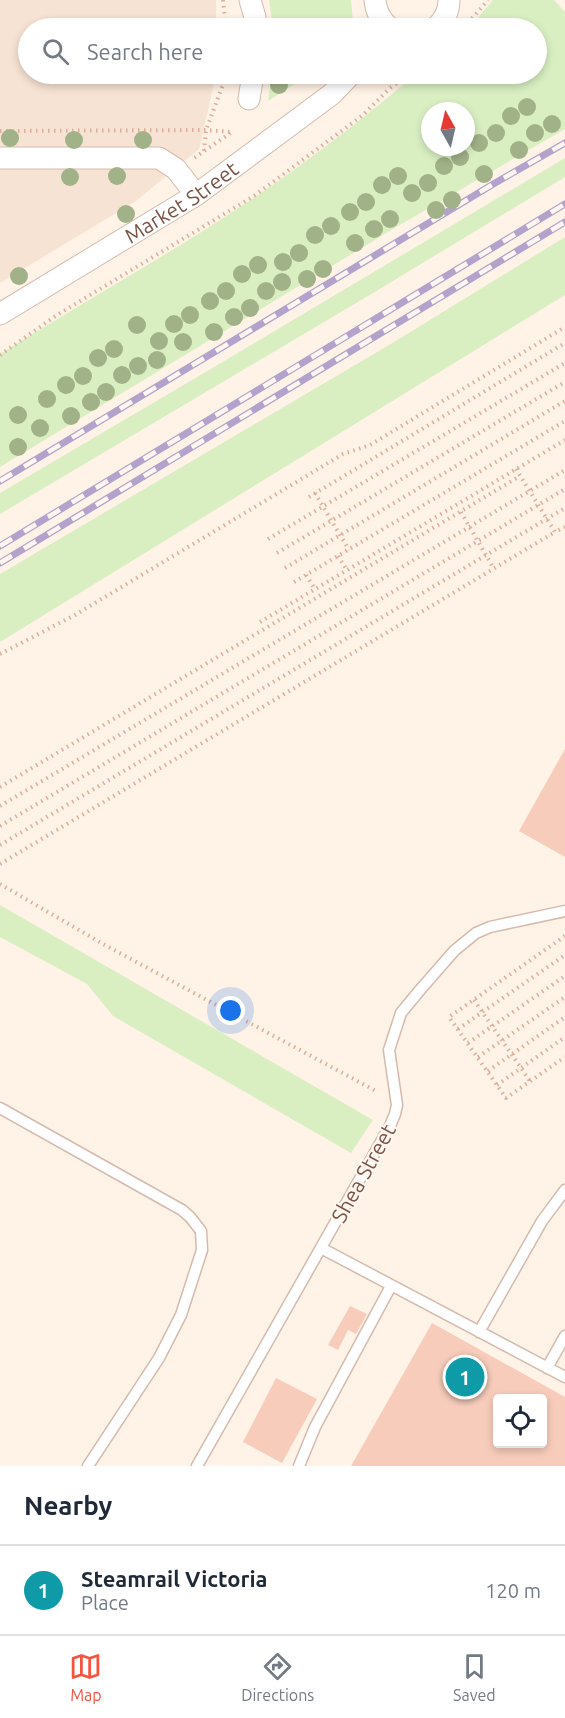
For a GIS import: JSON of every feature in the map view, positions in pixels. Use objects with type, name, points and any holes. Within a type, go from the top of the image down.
[{"type":"street","points":[[250,0],[255,18]]},
{"type":"street","points":[[444,18],[449,0]]},
{"type":"street","points":[[249,99],[251,84]]},
{"type":"street","name":"Market Street","points":[[0,314],[196,195],[332,94],[342,84]]},
{"type":"street","points":[[0,158],[159,158],[176,170],[196,195]]},
{"type":"lane","name":"Shea Street","points":[[197,1466],[390,1126],[395,1114],[396,1094],[389,1050],[401,1013],[453,951],[476,933],[490,927],[565,911]]},
{"type":"lane","points":[[0,1108],[182,1210],[201,1231],[202,1250],[181,1315],[159,1358],[88,1466]]},
{"type":"lane","points":[[479,1332],[542,1221],[565,1190]]},
{"type":"lane","points":[[321,1248],[565,1377]]},
{"type":"lane","points":[[299,1466],[315,1427],[391,1286]]},
{"type":"lane","points":[[547,1368],[565,1336]]},
{"type":"path","points":[[223,0],[225,18]]},
{"type":"path","points":[[473,18],[488,0]]},
{"type":"path","points":[[0,131],[206,130],[232,132],[204,151],[206,130],[223,84]]},
{"type":"path","points":[[0,355],[57,315],[254,196],[363,115],[396,84]]},
{"type":"path","points":[[0,654],[75,615],[343,454],[370,445],[565,327]]},
{"type":"path","points":[[309,496],[565,343]]},
{"type":"path","points":[[268,539],[565,363]]},
{"type":"path","points":[[277,553],[565,382]]},
{"type":"path","points":[[285,568],[565,401]]},
{"type":"path","points":[[294,582],[564,424]]},
{"type":"path","points":[[260,622],[565,440]]},
{"type":"path","points":[[516,469],[555,532]]},
{"type":"path","points":[[0,806],[565,470]]},
{"type":"path","points":[[0,787],[520,476]]},
{"type":"path","points":[[0,826],[565,489]]},
{"type":"path","points":[[315,493],[350,550]]},
{"type":"path","points":[[0,845],[565,508]]},
{"type":"path","points":[[461,512],[494,569]]},
{"type":"path","points":[[0,864],[565,527]]},
{"type":"path","points":[[338,556],[347,570]]},
{"type":"path","points":[[306,575],[315,589]]},
{"type":"path","points":[[0,884],[103,944],[380,1093],[390,1101],[395,1114]]},
{"type":"path","points":[[565,936],[449,1017],[507,1098],[565,1057]]},
{"type":"path","points":[[458,1029],[565,955]]},
{"type":"path","points":[[468,1043],[565,976]]},
{"type":"path","points":[[478,1057],[565,997]]},
{"type":"path","points":[[474,1000],[530,1081]]},
{"type":"path","points":[[488,1071],[565,1017]]},
{"type":"path","points":[[497,1085],[565,1037]]},
{"type":"shaded area","points":[[0,0],[216,0],[216,18],[18,18],[18,84],[214,84],[199,149],[136,201],[0,283]]},
{"type":"green space","points":[[269,0],[351,0],[353,18],[272,18]]},
{"type":"green space","points":[[493,0],[554,0],[565,12],[565,129],[398,226],[0,467],[0,354],[231,213],[286,176],[404,84],[547,84],[547,18],[478,18]]},
{"type":"green space","points":[[271,84],[294,84],[268,101]]},
{"type":"green space","points":[[565,158],[565,177],[0,514],[0,493]]},
{"type":"green space","points":[[565,237],[565,295],[0,642],[0,574],[394,342]]},
{"type":"green space","points":[[0,905],[373,1120],[351,1153],[113,1016],[87,984],[0,937]]},
{"type":"building","points":[[565,749],[565,857],[519,831]]},
{"type":"building","points":[[350,1306],[367,1314],[356,1334],[348,1330],[338,1350],[328,1345]]},
{"type":"building","points":[[432,1323],[565,1397],[565,1466],[351,1466]]},
{"type":"building","points":[[276,1378],[317,1399],[282,1463],[243,1442]]},
{"type":"railway","points":[[0,481],[565,143]]},
{"type":"railway","points":[[0,546],[565,204]]},
{"type":"railway","points":[[0,563],[565,222]]},
{"type":"place","name":"Steamrail Victoria","points":[[465,1377]]}]
